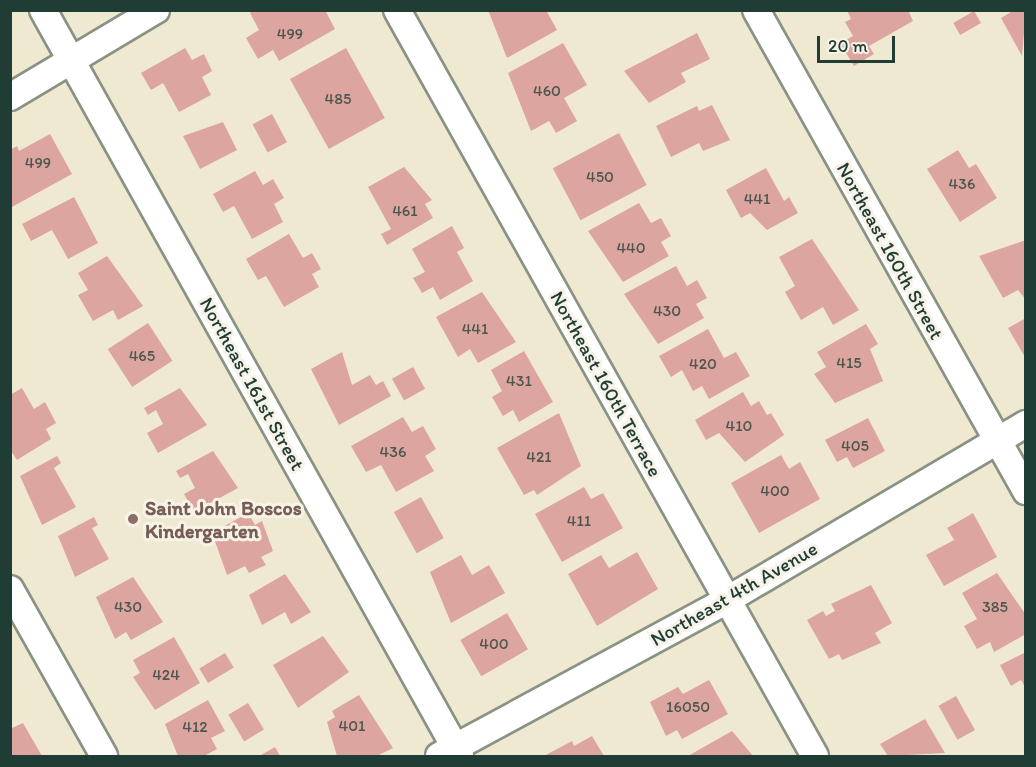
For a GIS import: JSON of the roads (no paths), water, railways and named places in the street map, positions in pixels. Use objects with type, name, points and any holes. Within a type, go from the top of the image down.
[{"type":"street","name":"Northeast 161st Street","points":[[43,10],[452,753]]},
{"type":"street","points":[[10,97],[156,10]]},
{"type":"street","name":"Northeast 160th Terrace","points":[[397,10],[815,756]]},
{"type":"street","name":"Northeast 160th Street","points":[[756,10],[1026,491]]},
{"type":"street","name":"Northeast 4th Avenue","points":[[452,753],[727,600],[1026,424]]},
{"type":"street","points":[[10,589],[104,756]]},
{"type":"place","name":"Saint John Boscos Kindergarten","points":[[133,519]]}]
